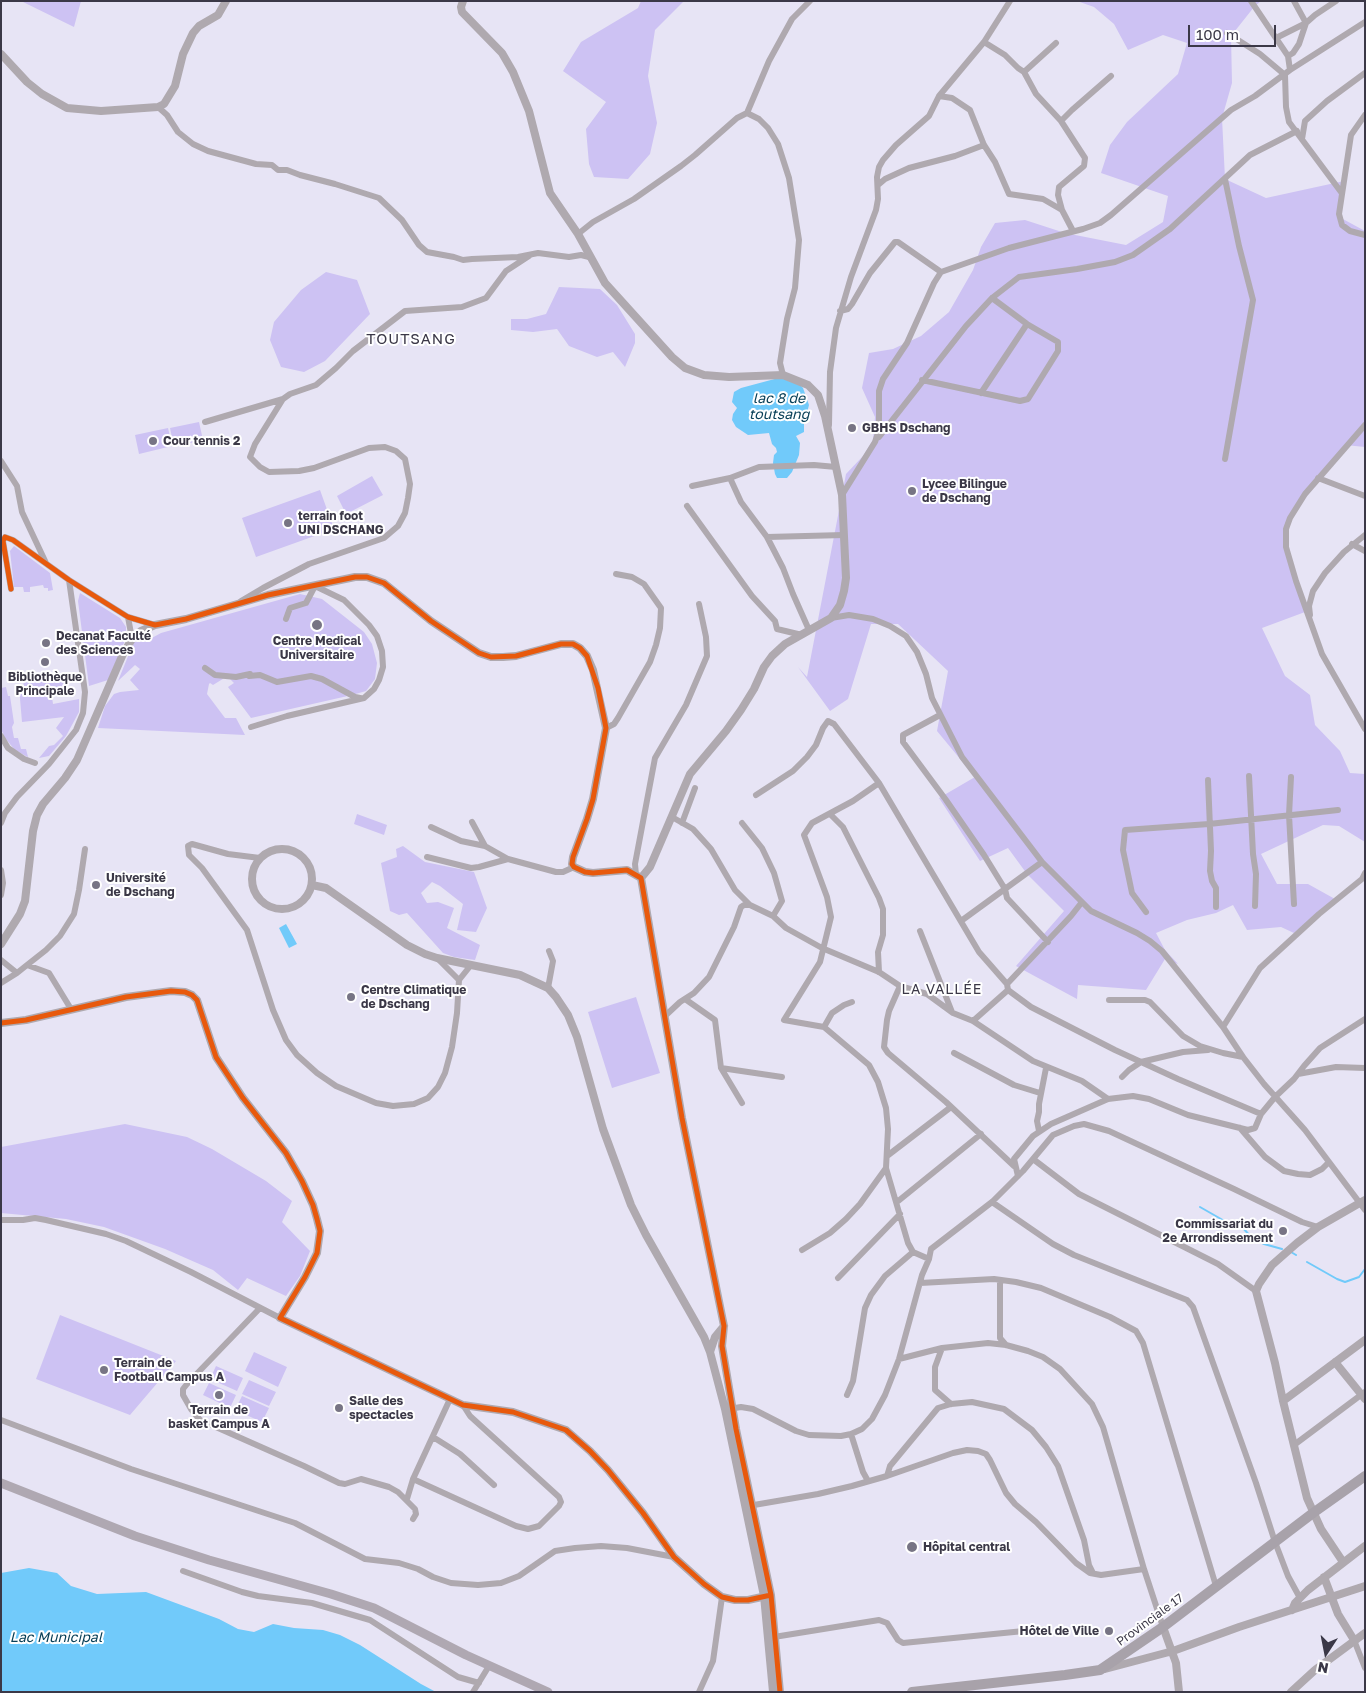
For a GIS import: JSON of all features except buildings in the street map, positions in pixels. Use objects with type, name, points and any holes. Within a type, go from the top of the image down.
[{"type":"main road","name":"Provinciale 17","points":[[912,1692],[1100,1670],[1163,1627],[1365,1476]]},
{"type":"main road","points":[[1,1483],[135,1536],[209,1560],[339,1596],[374,1608],[489,1666],[548,1692]]},
{"type":"street","points":[[1,54],[27,82],[42,94],[67,108],[101,111],[158,108],[164,104],[175,86],[184,54],[193,33],[199,26],[218,15],[226,1]]},
{"type":"street","points":[[463,1],[462,12],[502,53],[518,82],[528,111],[550,193],[578,234],[598,273],[672,357],[685,368],[704,375],[729,377],[783,375],[808,385],[818,395],[825,416],[842,495],[846,578],[840,605],[831,618]]},
{"type":"street","points":[[747,114],[769,61],[788,26],[798,12],[810,1]]},
{"type":"street","points":[[829,439],[831,358],[836,328],[851,277],[876,210],[879,167],[896,145],[926,120],[939,96],[984,42],[1010,1]]},
{"type":"street","points":[[1251,1],[1288,56],[1286,107],[1289,122],[1341,192]]},
{"type":"street","points":[[1288,56],[1293,53],[1299,44],[1306,23],[1294,1]]},
{"type":"street","points":[[1276,38],[1306,23],[1336,1]]},
{"type":"street","points":[[875,442],[880,418],[878,405],[879,391],[883,380],[907,343],[934,283],[941,272],[1009,248],[1073,232],[1100,223],[1231,110],[1365,22]]},
{"type":"street","points":[[1227,33],[1287,72]]},
{"type":"street","points":[[984,42],[1005,55],[1024,72],[1036,94],[1060,122],[1085,158],[1084,166],[1059,187],[1058,195],[1062,210],[1073,232]]},
{"type":"street","points":[[1024,72],[1056,43]]},
{"type":"street","points":[[1302,139],[1305,121],[1326,101],[1365,73]]},
{"type":"street","points":[[1060,122],[1111,76]]},
{"type":"street","points":[[939,96],[952,98],[970,110],[984,145],[995,162],[1008,194],[1043,199],[1062,210]]},
{"type":"street","points":[[158,108],[167,115],[178,132],[193,144],[208,151],[256,164],[272,165],[278,170],[287,170],[300,176],[342,186],[379,198],[402,220],[427,252],[463,260],[529,256]]},
{"type":"street","points":[[578,234],[593,222],[634,199],[681,166],[737,118],[747,114],[759,119],[768,128],[778,144],[789,178],[799,240],[796,288],[787,319],[780,363],[783,375]]},
{"type":"street","points":[[1365,115],[1352,135],[1341,192],[1339,214],[1342,225],[1350,231],[1365,235]]},
{"type":"street","points":[[842,495],[875,442],[922,380],[966,326],[992,298],[1019,277],[1077,270],[1115,262],[1133,255],[1170,229],[1250,155],[1297,131]]},
{"type":"street","points":[[878,185],[885,179],[909,168],[955,156],[984,145]]},
{"type":"street","points":[[1225,179],[1253,300],[1225,459]]},
{"type":"street","points":[[840,311],[848,309],[852,304],[870,272],[895,242],[898,242],[941,272]]},
{"type":"street","points":[[240,602],[309,564],[384,538],[398,526],[405,513],[410,484],[405,459],[396,451],[385,447],[369,448],[314,468],[299,471],[270,472],[260,467],[250,457],[255,444],[283,400],[290,394],[316,385],[353,350],[405,311],[462,307],[486,298],[506,271],[529,256],[538,253],[568,257],[590,256]]},
{"type":"street","points":[[922,380],[1020,401],[1028,399],[1058,351],[1058,342],[1027,324],[992,298]]},
{"type":"street","points":[[981,393],[1027,324]]},
{"type":"street","points":[[205,422],[283,400]]},
{"type":"street","points":[[1365,425],[1318,478],[1300,502],[1290,518],[1286,529],[1286,547],[1290,566],[1322,654],[1365,729]]},
{"type":"street","points":[[1,461],[17,486],[22,512],[47,564]]},
{"type":"street","points":[[692,486],[730,478],[760,467],[814,464],[836,467]]},
{"type":"street","points":[[730,478],[741,502],[767,537],[783,568],[806,632]]},
{"type":"street","points":[[1318,478],[1365,496]]},
{"type":"street","points":[[687,506],[752,596],[774,621],[777,630],[806,632]]},
{"type":"street","points":[[767,537],[844,534]]},
{"type":"street","points":[[1311,623],[1309,606],[1313,591],[1325,573],[1344,552],[1365,535]]},
{"type":"street","points":[[11,589],[3,541],[5,537],[13,540],[69,580],[128,616],[155,625]]},
{"type":"street","points":[[1352,544],[1365,551]]},
{"type":"street","points":[[606,728],[614,724],[618,718],[650,662],[660,628],[660,608],[644,584],[632,577],[616,574]]},
{"type":"street","points":[[1,944],[17,920],[25,901],[36,815],[77,760],[132,639],[155,625],[186,619],[268,596],[355,577],[376,579],[384,583],[431,621],[479,653],[491,657],[516,656],[561,644],[573,644],[580,648],[587,656],[593,670],[606,728],[593,799],[573,857],[572,864],[574,868]]},
{"type":"street","points":[[1,823],[17,797],[49,764],[76,730],[83,713],[85,692],[69,580]]},
{"type":"street","points":[[286,619],[290,608],[306,603],[314,586]]},
{"type":"street","points":[[251,728],[286,716],[364,698],[374,689],[379,680],[383,667],[382,651],[377,636],[369,625],[344,600],[314,586]]},
{"type":"street","points":[[699,604],[706,637],[707,656],[686,705],[655,758],[635,864],[639,876],[695,1185],[724,1326],[722,1346],[729,1409],[768,1595],[780,1692]]},
{"type":"street","points":[[639,876],[650,867],[690,774],[726,732],[742,710],[768,662],[785,644],[831,618],[850,615],[873,619],[890,626],[906,636],[917,652],[926,674],[932,698],[962,757],[1042,862],[1082,902],[1100,916],[1121,924],[1150,940],[1162,951],[1223,1027],[1243,1057],[1362,1201],[1365,1210]]},
{"type":"street","points":[[128,616],[132,639]]},
{"type":"street","points":[[205,668],[215,675],[236,677],[250,674],[249,676],[260,675],[277,682],[311,676],[322,679],[355,697],[364,698]]},
{"type":"street","points":[[940,715],[903,735],[903,742],[952,808],[1005,889],[1006,898],[1048,942]]},
{"type":"street","points":[[756,795],[793,771],[808,758],[828,721],[834,724],[879,783],[979,952],[1008,987],[1031,1007],[1141,1062],[1261,1114]]},
{"type":"street","points":[[1,736],[8,748],[35,764]]},
{"type":"street","points":[[1249,776],[1250,820],[1256,874],[1255,906]]},
{"type":"street","points":[[1291,777],[1289,815],[1294,904]]},
{"type":"street","points":[[1208,780],[1210,871],[1216,888],[1216,907]]},
{"type":"street","points":[[879,783],[853,801],[812,823],[804,835],[827,897],[831,917],[820,962],[784,1020],[824,1027],[869,1065],[878,1082],[886,1108],[888,1129],[886,1168],[908,1243],[913,1252],[929,1259]]},
{"type":"street","points":[[682,823],[696,788]]},
{"type":"street","points":[[1146,912],[1132,893],[1123,850],[1125,830],[1209,824],[1338,810]]},
{"type":"street","points":[[830,814],[843,827],[883,909],[883,935],[878,952],[879,972]]},
{"type":"street","points":[[672,817],[693,829],[712,849],[735,890],[750,905],[773,916],[786,928],[822,948],[879,972],[900,986],[927,994],[953,1013],[973,1021],[1046,1068],[1082,1081],[1108,1099]]},
{"type":"street","points":[[472,822],[485,846]]},
{"type":"street","points":[[742,823],[762,848],[774,873],[782,901],[773,916]]},
{"type":"street","points":[[431,828],[461,841],[485,846],[508,859],[556,872],[563,872],[574,868],[593,873],[627,870],[639,876]]},
{"type":"street","points":[[260,858],[242,856],[192,844],[188,846],[189,854],[202,868],[247,930],[273,1010],[286,1040],[304,1061],[336,1086],[376,1103],[392,1106],[414,1104],[428,1098],[438,1087],[447,1064],[457,1013],[459,980],[471,965]]},
{"type":"street","points":[[1,983],[46,950],[60,936],[74,914],[84,849]]},
{"type":"street","points":[[280,849],[288,849],[302,856],[311,869],[312,885],[305,899],[292,908],[276,909],[262,902],[253,889],[252,873],[254,866],[260,858],[272,850],[280,849]]},
{"type":"street","points":[[427,857],[471,868],[508,859]]},
{"type":"street","points":[[961,921],[1042,862]]},
{"type":"street","points":[[1,870],[3,883],[1,895]]},
{"type":"street","points":[[1223,1027],[1260,968],[1319,914],[1364,879]]},
{"type":"street","points":[[312,885],[326,888],[407,944],[437,958],[520,975],[548,988],[556,997],[568,1015],[585,1061],[603,1129],[631,1204],[646,1235],[704,1337],[729,1409]]},
{"type":"street","points":[[973,1021],[1008,987],[1082,902]]},
{"type":"street","points":[[665,1016],[694,993],[709,977],[734,926],[741,907],[750,905]]},
{"type":"street","points":[[920,931],[953,1013]]},
{"type":"street","points":[[548,988],[553,961],[550,951]]},
{"type":"street","points":[[437,958],[459,980]]},
{"type":"street","points":[[1,960],[17,973]]},
{"type":"street","points":[[27,965],[51,976],[72,1009]]},
{"type":"street","points":[[900,986],[889,1011],[884,1047],[888,1053],[951,1107],[1014,1166]]},
{"type":"street","points":[[1,1023],[26,1020],[126,997],[171,991],[184,992],[192,995],[197,1000],[216,1057],[243,1098],[286,1153],[313,1205],[320,1230],[320,1242],[317,1253],[280,1318]]},
{"type":"street","points":[[686,999],[715,1020],[721,1068],[742,1103]]},
{"type":"street","points":[[1109,1000],[1145,1000],[1150,1002],[1183,1036],[1200,1046],[1243,1057]]},
{"type":"street","points":[[824,1027],[832,1013],[852,1002]]},
{"type":"street","points":[[1018,1176],[1014,1166],[1014,1159],[1039,1131],[1108,1099],[1133,1096],[1149,1099],[1188,1115],[1248,1130],[1254,1128],[1261,1114],[1275,1097],[1320,1048],[1365,1019]]},
{"type":"street","points":[[1122,1077],[1141,1062],[1183,1052],[1212,1050]]},
{"type":"street","points":[[954,1053],[1014,1085],[1040,1093]]},
{"type":"street","points":[[1298,1074],[1336,1067],[1365,1068]]},
{"type":"street","points":[[721,1068],[782,1077]]},
{"type":"street","points":[[1039,1131],[1037,1121],[1040,1093],[1046,1068]]},
{"type":"street","points":[[887,1156],[951,1107]]},
{"type":"street","points":[[729,1409],[753,1408],[796,1432],[809,1435],[851,1434],[862,1429],[880,1407],[899,1359],[931,1249],[992,1202],[1018,1176],[1053,1135],[1074,1126],[1084,1124],[1096,1127],[1176,1161],[1302,1222],[1318,1227]]},
{"type":"street","points":[[1240,1128],[1265,1157],[1284,1170],[1310,1175],[1322,1169],[1329,1162]]},
{"type":"street","points":[[897,1202],[981,1134]]},
{"type":"street","points":[[1033,1159],[1079,1194],[1218,1264],[1256,1292]]},
{"type":"street","points":[[802,1250],[830,1234],[846,1219],[860,1204],[886,1168]]},
{"type":"street","points":[[1343,1562],[1331,1546],[1313,1513],[1302,1482],[1282,1401],[1275,1363],[1256,1292],[1272,1265],[1305,1236],[1362,1201]]},
{"type":"street","points":[[992,1202],[1053,1244],[1074,1255],[1138,1279],[1187,1300],[1193,1306],[1275,1542],[1288,1576],[1300,1598]]},
{"type":"street","points":[[838,1278],[900,1214]]},
{"type":"street","points":[[1,1220],[41,1219],[106,1234],[126,1241],[280,1318],[463,1405],[513,1412],[566,1430],[590,1451],[613,1476],[643,1513],[674,1557],[704,1584],[722,1597],[734,1600],[748,1600],[768,1595]]},
{"type":"street","points":[[1302,1222],[1305,1236]]},
{"type":"street","points":[[847,1395],[853,1381],[865,1308],[871,1295],[885,1276],[913,1252]]},
{"type":"street","points":[[920,1283],[1000,1280],[1016,1282],[1041,1288],[1110,1317],[1136,1332],[1143,1343],[1216,1586]]},
{"type":"street","points":[[1000,1280],[1000,1338],[1006,1345]]},
{"type":"street","points":[[260,1308],[183,1389],[191,1409],[200,1420],[339,1483],[345,1484],[360,1479],[389,1487],[407,1499],[415,1509],[416,1514],[413,1519]]},
{"type":"street","points":[[710,1352],[713,1341],[724,1326]]},
{"type":"street","points":[[704,1337],[722,1346]]},
{"type":"street","points":[[1282,1401],[1365,1340]]},
{"type":"street","points":[[899,1359],[942,1348],[988,1343],[1006,1345],[1028,1351],[1049,1361],[1060,1369],[1092,1404],[1111,1451],[1144,1569],[1173,1651],[1179,1692]]},
{"type":"street","points":[[942,1348],[935,1367],[936,1390],[951,1404]]},
{"type":"street","points":[[1294,1445],[1364,1395],[1335,1362]]},
{"type":"street","points":[[407,1499],[413,1479],[450,1399]]},
{"type":"street","points":[[887,1476],[890,1466],[938,1408],[951,1404],[972,1402],[1004,1409],[1032,1430],[1058,1466],[1084,1540],[1093,1573]]},
{"type":"street","points":[[413,1479],[516,1526],[528,1529],[539,1526],[559,1506],[559,1497],[470,1416],[463,1405]]},
{"type":"street","points":[[1,1420],[131,1469],[295,1522],[365,1559],[399,1562],[418,1569],[433,1578],[451,1583],[478,1585],[502,1583],[520,1576],[555,1552],[575,1548],[601,1546],[627,1548],[674,1557]]},
{"type":"street","points":[[851,1434],[863,1472],[868,1481]]},
{"type":"street","points":[[433,1437],[460,1454],[494,1485]]},
{"type":"street","points":[[749,1505],[818,1494],[887,1476],[953,1453],[967,1450],[978,1451],[986,1454],[990,1460],[1006,1493],[1076,1563],[1093,1573],[1101,1575],[1144,1569]]},
{"type":"street","points":[[1292,1610],[1300,1598],[1365,1546]]},
{"type":"street","points":[[183,1571],[242,1592],[312,1603],[370,1620],[458,1677],[479,1683]]},
{"type":"street","points":[[1324,1577],[1338,1614],[1354,1640],[1365,1668]]},
{"type":"street","points":[[1100,1670],[1173,1651],[1365,1586]]},
{"type":"street","points":[[768,1595],[773,1692]]},
{"type":"street","points":[[699,1692],[713,1661],[722,1597]]},
{"type":"street","points":[[774,1636],[879,1620],[887,1623],[898,1640],[903,1643],[1044,1629]]},
{"type":"street","points":[[1291,1692],[1365,1633]]},
{"type":"street","points":[[473,1692],[489,1666]]},
{"type":"shaded area","points":[[21,1],[81,1],[74,27]]},
{"type":"shaded area","points":[[641,1],[684,1],[655,30],[648,76],[657,123],[650,154],[628,179],[594,177],[589,164],[586,129],[606,102],[563,71],[581,42],[638,8]]},
{"type":"shaded area","points":[[1077,1],[1261,1],[1231,36],[1232,83],[1222,118],[1225,179],[1266,198],[1344,181],[1341,218],[1365,231],[1365,447],[1345,445],[1289,520],[1286,545],[1305,612],[1262,628],[1285,676],[1310,695],[1315,725],[1340,751],[1350,773],[1365,774],[1365,842],[1339,826],[1323,825],[1261,854],[1277,884],[1308,884],[1335,899],[1294,933],[1281,927],[1247,930],[1233,905],[1216,913],[1187,920],[1156,933],[1165,950],[1178,964],[1165,959],[1146,990],[1078,985],[1077,999],[1016,966],[1064,911],[1027,874],[1008,848],[980,861],[939,798],[975,777],[937,731],[948,671],[898,624],[871,624],[848,699],[830,711],[798,667],[807,677],[846,474],[863,456],[873,440],[875,417],[862,388],[869,353],[893,349],[921,336],[949,312],[973,270],[981,247],[995,223],[1025,220],[1065,233],[1126,245],[1163,222],[1168,196],[1101,173],[1110,145],[1127,122],[1178,74],[1187,43],[1163,35],[1128,50],[1114,24],[1094,7]]},
{"type":"shaded area","points":[[326,272],[357,280],[370,314],[325,361],[304,372],[281,367],[270,340],[274,322],[301,290]]},
{"type":"shaded area","points":[[559,287],[600,289],[617,305],[635,334],[635,343],[625,367],[613,352],[597,357],[569,346],[557,329],[533,332],[511,330],[511,319],[527,319],[546,314]]},
{"type":"shaded area","points":[[199,422],[203,440],[174,447],[170,428]]},
{"type":"shaded area","name":"Cour tennis 2","points":[[168,428],[172,446],[139,454],[135,435]]},
{"type":"shaded area","points":[[372,476],[383,495],[346,514],[337,496]]},
{"type":"shaded area","name":"terrain foot UNI DSCHANG","points":[[320,490],[334,529],[256,557],[242,518]]},
{"type":"shaded area","points":[[14,546],[50,573],[53,590],[48,591],[48,588],[44,588],[43,585],[30,587],[30,592],[24,592],[23,587],[14,587],[10,551]]},
{"type":"shaded area","points":[[80,593],[120,618],[126,627],[126,638],[108,680],[89,686],[78,601]]},
{"type":"shaded area","points":[[300,594],[322,599],[364,632],[372,644],[377,663],[375,679],[366,691],[251,718],[228,687],[234,683],[226,677],[213,685],[210,683],[207,694],[225,718],[236,718],[245,735],[98,728],[105,706],[114,694],[139,690],[130,680],[140,669],[135,665],[118,681],[135,639],[144,633],[148,640],[161,633]]},
{"type":"shaded area","points":[[65,676],[68,687],[51,690],[53,704],[79,699],[79,712],[66,736],[49,756],[39,758],[49,746],[54,745],[63,736],[56,728],[64,717],[22,722],[19,687],[24,686],[23,681]]},
{"type":"shaded area","points":[[6,687],[8,696],[10,696],[14,738],[18,738],[21,749],[26,749],[28,757],[33,760],[15,750],[5,738],[1,729],[1,688]]},
{"type":"shaded area","points":[[357,814],[387,825],[384,835],[354,824]]},
{"type":"shaded area","points":[[403,846],[425,862],[474,872],[487,908],[476,932],[457,930],[463,904],[440,886],[432,882],[421,893],[427,903],[438,902],[454,908],[447,928],[480,945],[475,960],[454,957],[443,953],[407,913],[399,915],[390,911],[381,863],[397,857],[396,849]]},
{"type":"shaded area","points":[[636,997],[660,1073],[612,1088],[588,1012]]},
{"type":"shaded area","points":[[125,1124],[187,1137],[212,1149],[266,1181],[292,1201],[282,1222],[310,1251],[300,1276],[286,1296],[247,1278],[238,1290],[213,1270],[165,1249],[104,1227],[66,1219],[1,1213],[1,1147]]},
{"type":"shaded area","name":"Terrain de Football Campus A","points":[[60,1315],[176,1361],[130,1415],[36,1379]]},
{"type":"shaded area","points":[[254,1352],[287,1367],[278,1387],[245,1371]]},
{"type":"shaded area","points":[[216,1366],[243,1378],[237,1391],[210,1379]]},
{"type":"shaded area","points":[[249,1380],[276,1392],[269,1406],[242,1394]]},
{"type":"shaded area","name":"Terrain de basket Campus A","points":[[209,1383],[236,1395],[230,1408],[203,1395]]},
{"type":"shaded area","points":[[242,1396],[269,1408],[262,1422],[235,1410]]},
{"type":"water","name":"lac 8 de toutsang","points":[[782,377],[795,380],[803,388],[809,405],[804,432],[796,436],[800,443],[799,455],[792,472],[787,478],[777,478],[773,463],[774,455],[777,452],[772,444],[769,433],[748,435],[736,427],[732,420],[737,408],[732,402],[734,392],[741,388]]},
{"type":"water","points":[[286,924],[297,944],[289,948],[279,928]]},
{"type":"water","name":"Lac Municipal","points":[[29,1568],[57,1573],[71,1586],[97,1594],[146,1592],[219,1619],[238,1629],[254,1632],[273,1624],[323,1630],[340,1635],[360,1645],[436,1692],[1,1692],[1,1573]]},
{"type":"waterway","points":[[1200,1207],[1228,1223],[1243,1228],[1251,1237],[1264,1244],[1282,1249]]},
{"type":"waterway","points":[[1291,1252],[1296,1255]]},
{"type":"waterway","points":[[1307,1262],[1345,1282],[1359,1277],[1365,1269]]},
{"type":"cycle path","points":[[11,589],[3,541],[5,537],[13,540],[69,580],[128,617],[155,625],[186,619],[268,595],[355,577],[367,577],[384,583],[431,621],[479,653],[491,657],[516,656],[561,644],[573,644],[580,648],[587,656],[598,688],[606,728],[593,799],[572,864],[574,867],[585,872],[627,870],[641,878],[682,1118],[724,1326],[722,1346],[736,1429],[771,1595],[780,1692]]},
{"type":"cycle path","points":[[1,1023],[26,1020],[126,997],[171,991],[185,992],[192,995],[197,1000],[216,1057],[243,1098],[286,1153],[302,1181],[317,1219],[320,1231],[317,1253],[280,1318],[463,1405],[513,1412],[566,1430],[608,1470],[643,1513],[674,1557],[704,1584],[722,1597],[735,1600],[748,1600],[771,1595]]},
{"type":"place","name":"GBHS Dschang","points":[[852,428]]},
{"type":"place","name":"Cour tennis 2","points":[[153,441]]},
{"type":"place","name":"Lycee Bilingue de Dschang","points":[[912,491]]},
{"type":"place","name":"terrain foot UNI DSCHANG","points":[[288,523]]},
{"type":"place","name":"Centre Medical Universitaire","points":[[317,625]]},
{"type":"place","name":"Decanat Faculté des Sciences","points":[[46,643]]},
{"type":"place","name":"Bibliothèque Principale","points":[[45,662]]},
{"type":"place","name":"Université de Dschang","points":[[96,885]]},
{"type":"place","name":"Centre Climatique de Dschang","points":[[351,997]]},
{"type":"place","name":"Commissariat du 2e Arrondissement","points":[[1283,1231]]},
{"type":"place","name":"Terrain de Football Campus A","points":[[104,1370]]},
{"type":"place","name":"Terrain de basket Campus A","points":[[219,1395]]},
{"type":"place","name":"Salle des spectacles","points":[[339,1408]]},
{"type":"place","name":"Hôpital central","points":[[912,1547]]},
{"type":"place","name":"Hôtel de Ville","points":[[1109,1631]]},
{"type":"district","name":"TOUTSANG","points":[[411,339]]},
{"type":"district","name":"LA VALLÉE","points":[[942,990]]}]
